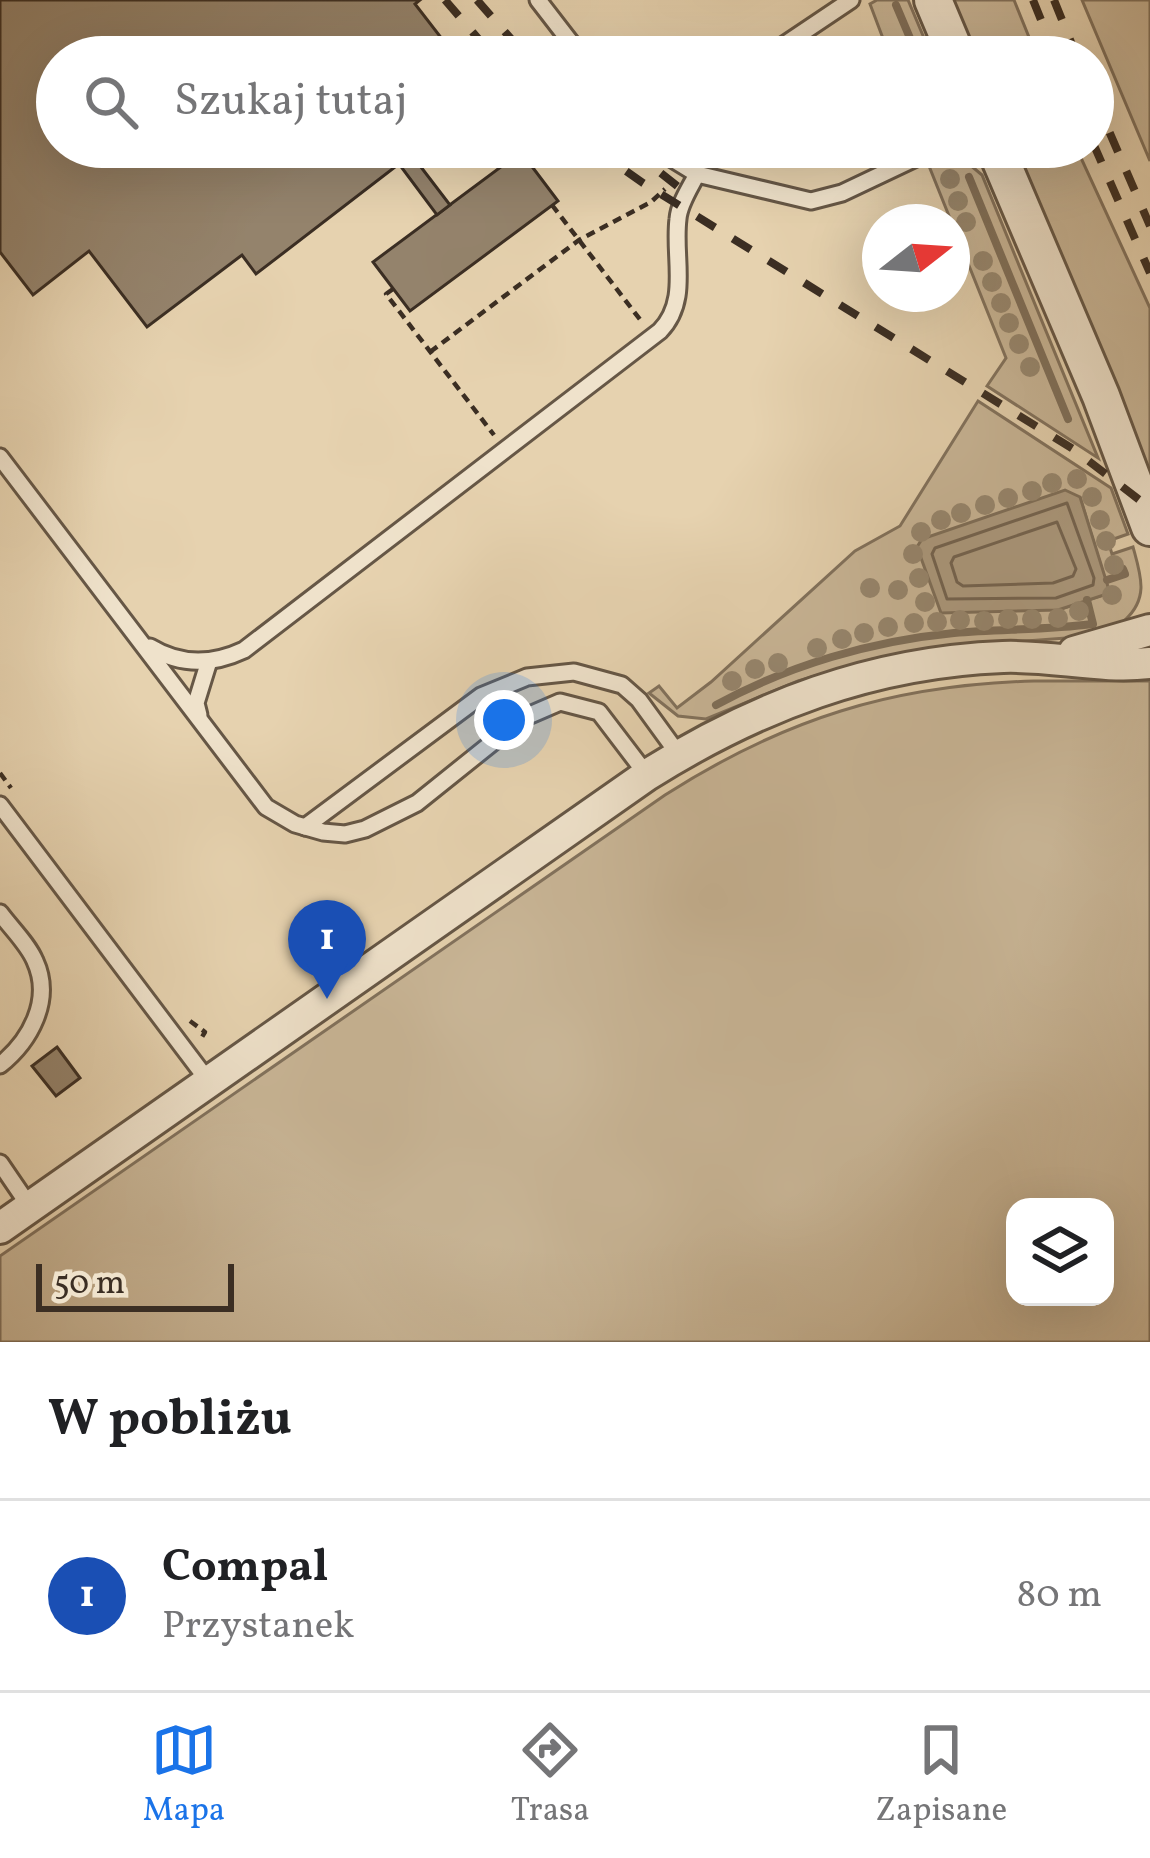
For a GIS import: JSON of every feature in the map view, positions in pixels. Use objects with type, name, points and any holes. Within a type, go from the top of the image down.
[{"type":"street","points":[[933,0],[948,36]]},
{"type":"street","points":[[1004,168],[1101,396],[1150,527]]},
{"type":"street","points":[[0,1228],[647,775],[748,718],[843,682],[954,660],[1050,656],[1150,630]]},
{"type":"street","points":[[1050,656],[1150,663]]},
{"type":"lane","points":[[797,36],[850,0]]},
{"type":"lane","points":[[547,3],[568,36]]},
{"type":"lane","points":[[684,168],[811,201],[842,193],[895,168]]},
{"type":"lane","points":[[137,637],[171,658],[209,661],[244,650],[653,336],[674,312],[678,298],[678,215],[690,172]]},
{"type":"lane","points":[[0,457],[266,807],[305,827],[345,834],[390,817],[471,762],[523,718],[560,702],[598,712],[647,775]]},
{"type":"lane","points":[[201,722],[196,703],[209,661]]},
{"type":"lane","points":[[305,827],[481,696],[527,676],[574,672],[622,685],[639,700],[679,755]]},
{"type":"lane","points":[[0,805],[209,1082]]},
{"type":"lane","points":[[0,913],[35,961],[40,984],[35,1024],[0,1065]]},
{"type":"lane","points":[[0,1163],[30,1207]]},
{"type":"path","points":[[430,352],[579,240],[651,202],[690,172]]},
{"type":"path","points":[[552,205],[653,336]]},
{"type":"path","points":[[393,289],[386,294],[505,448]]},
{"type":"shaded area","points":[[908,0],[923,36],[882,36],[870,4]]},
{"type":"shaded area","points":[[951,0],[1014,0],[1029,36],[966,36]]},
{"type":"shaded area","points":[[1082,0],[1150,0],[1150,161],[1114,76],[1114,36],[1097,36]]},
{"type":"shaded area","points":[[930,168],[974,168],[982,175],[1098,458],[987,386],[1006,358],[970,268],[970,204],[944,204]]},
{"type":"shaded area","points":[[1021,168],[1086,168],[1150,308],[1150,482]]},
{"type":"shaded area","points":[[978,401],[1111,488],[1128,534],[1108,541],[1112,554],[1133,547],[1140,577],[1138,603],[1125,620],[1129,627],[1106,635],[947,647],[873,659],[798,681],[706,719],[678,716],[649,693],[659,686],[677,708],[855,551],[900,526]],"holes":[[[1080,497],[1109,593],[1058,610]]]},
{"type":"shaded area","points":[[1034,681],[1150,681],[1150,1342],[0,1342],[0,1256],[709,768],[841,711],[933,690]]},
{"type":"water","points":[[1065,490],[1080,497],[1110,593],[1058,610],[941,613],[917,547],[922,539]]},
{"type":"building","points":[[0,0],[420,0],[415,4],[440,36],[36,36],[36,168],[394,168],[256,274],[242,255],[147,327],[89,251],[33,295],[0,252]]},
{"type":"building","points":[[402,168],[422,168],[450,205],[437,215]]},
{"type":"building","points":[[499,168],[533,168],[558,201],[410,311],[373,262]]},
{"type":"building","points":[[57,1047],[80,1078],[56,1096],[32,1066]]},
{"type":"waterway","points":[[896,5],[909,36]]},
{"type":"waterway","points":[[969,177],[1068,419]]},
{"type":"waterway","points":[[1107,580],[1125,574],[1123,569]]},
{"type":"waterway","points":[[716,705],[802,667],[892,642],[1093,624],[1087,600]]},
{"type":"railway","points":[[445,0],[476,36]]},
{"type":"railway","points":[[477,0],[509,36]]},
{"type":"railway","points":[[1033,0],[1048,36]]},
{"type":"railway","points":[[1054,0],[1069,36]]},
{"type":"railway","points":[[1114,143],[1150,226]]},
{"type":"railway","points":[[622,168],[1073,449],[1150,508]]},
{"type":"railway","points":[[654,168],[691,197]]},
{"type":"railway","points":[[1104,168],[1150,273]]},
{"type":"place","name":"Compal","points":[[327,999]]}]
